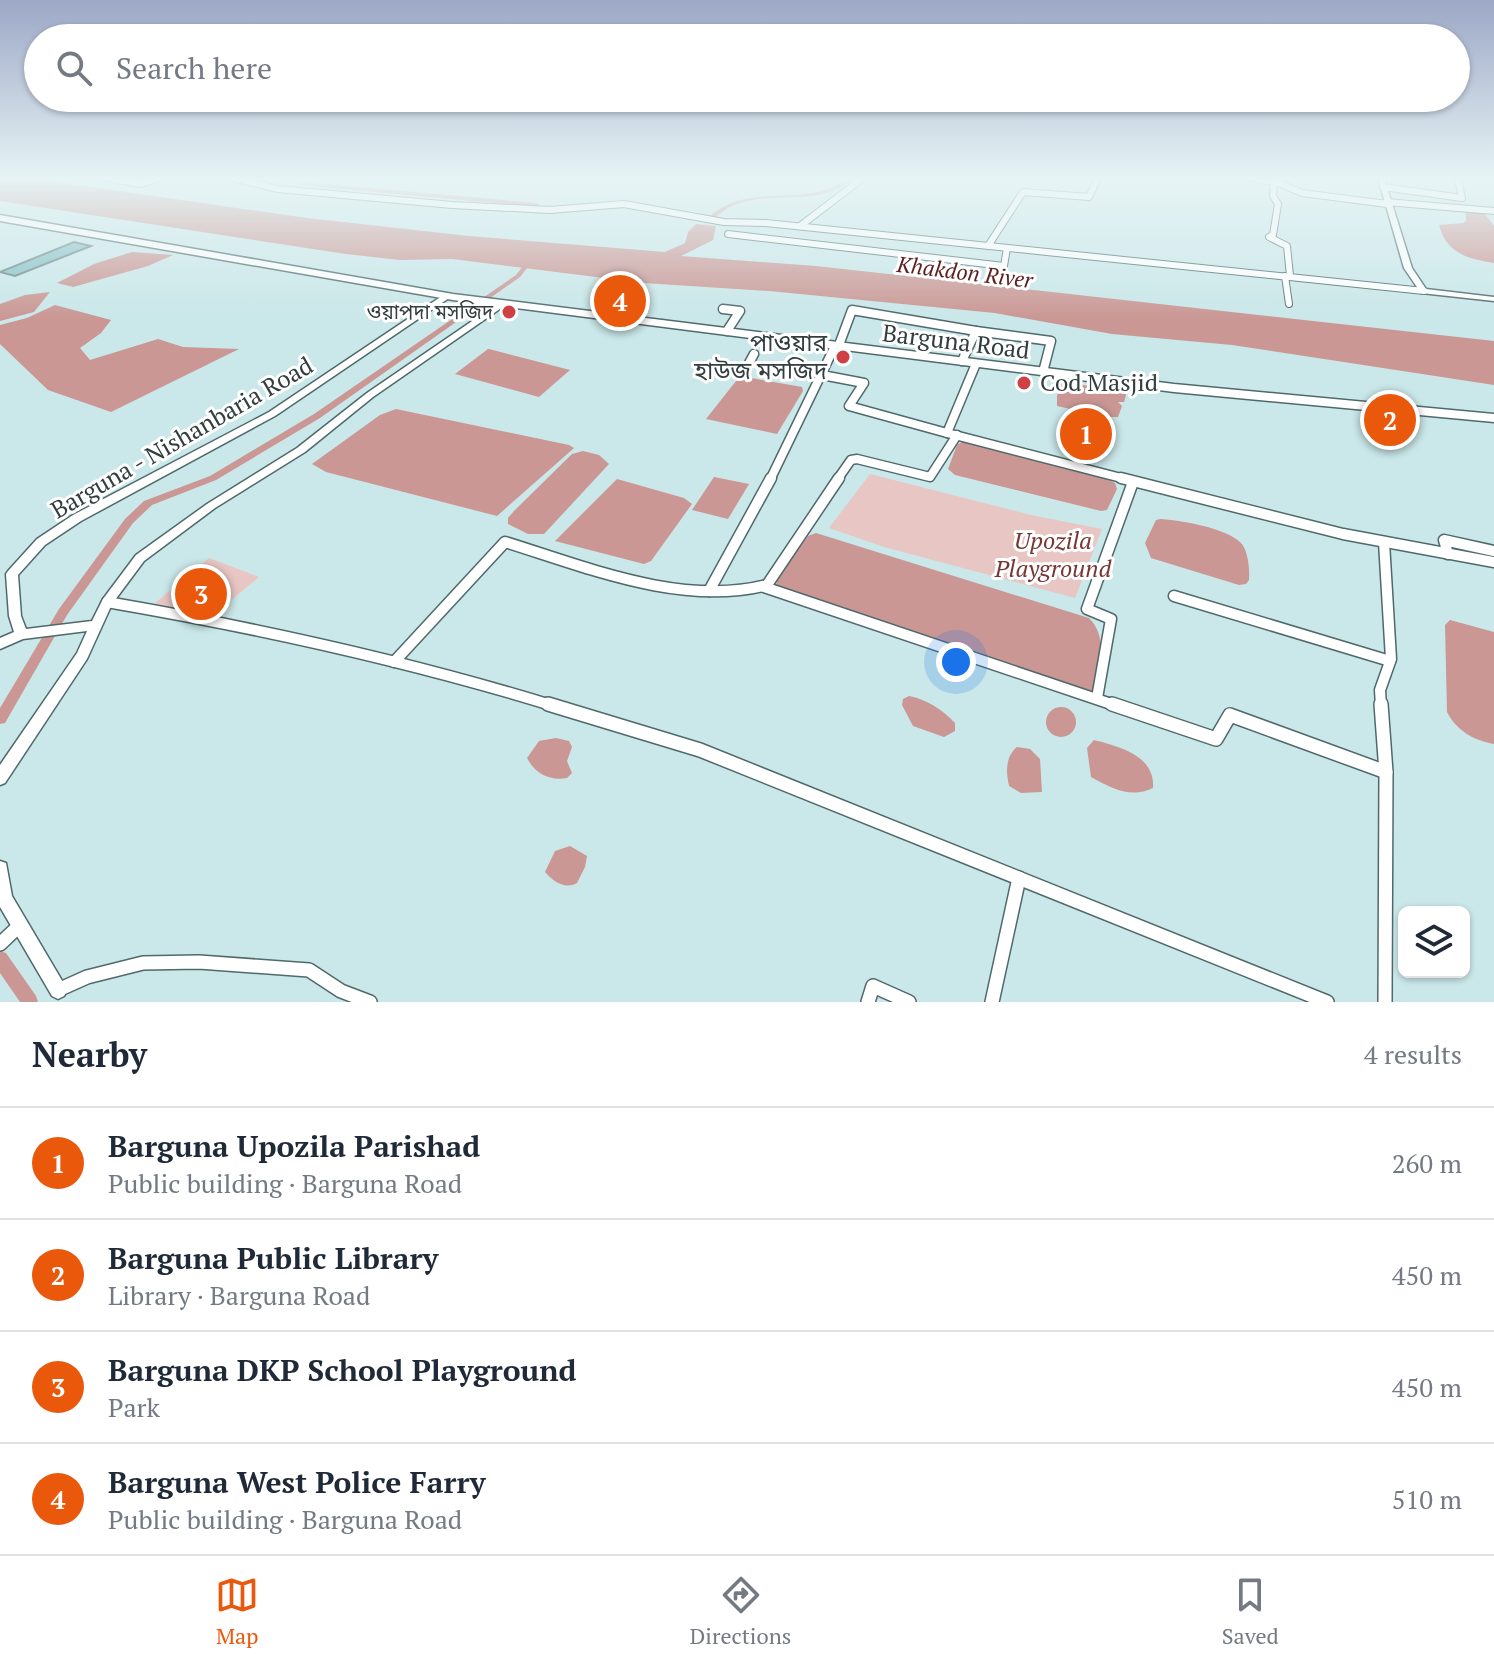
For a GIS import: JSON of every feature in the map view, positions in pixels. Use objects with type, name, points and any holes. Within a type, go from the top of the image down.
[{"type":"main road","name":"Barguna Road","points":[[39,225],[450,297],[1174,388],[1494,420]]},
{"type":"main road","name":"Barguna Road","points":[[502,303],[1201,395],[1494,420]]},
{"type":"street","points":[[776,225],[1494,299]]},
{"type":"street","points":[[988,246],[1002,225]]},
{"type":"street","points":[[1275,225],[1273,235],[1269,237],[1287,246],[1289,304]]},
{"type":"street","points":[[1394,225],[1408,268],[1424,291]]},
{"type":"street","points":[[728,234],[1004,266],[1007,248]]},
{"type":"street","name":"Barguna - Nishanbaria Road","points":[[21,634],[15,616],[12,574],[41,542],[77,518],[272,414],[450,297]]},
{"type":"street","points":[[0,778],[65,682],[107,602],[134,565],[159,541],[301,450],[370,395],[502,303]]},
{"type":"street","points":[[723,309],[740,311],[727,331]]},
{"type":"street","points":[[709,591],[768,485],[837,347],[852,310],[1051,341],[1043,372]]},
{"type":"street","points":[[962,361],[976,331]]},
{"type":"street","points":[[748,365],[754,354]]},
{"type":"street","points":[[764,587],[852,460],[930,477],[952,434],[975,366]]},
{"type":"street","points":[[822,375],[864,383],[849,406],[1133,482],[1384,542],[1494,562]]},
{"type":"street","points":[[1097,698],[1111,619],[1087,609],[1133,482]]},
{"type":"street","points":[[1448,554],[1444,540],[1494,551]]},
{"type":"street","points":[[394,662],[505,542],[630,580],[709,591],[764,587],[1216,739],[1230,715],[1386,772]]},
{"type":"street","points":[[1384,542],[1390,661],[1380,690],[1386,772],[1385,1002]]},
{"type":"street","points":[[1174,596],[1390,661]]},
{"type":"street","points":[[107,602],[162,610],[456,676],[700,750],[1323,1001]]},
{"type":"street","points":[[0,644],[21,634],[97,625]]},
{"type":"street","points":[[0,869],[4,898],[58,990],[87,977],[143,963],[199,962],[309,970],[341,991],[370,1002]]},
{"type":"street","points":[[992,1002],[1019,878]]},
{"type":"street","points":[[0,944],[17,922]]},
{"type":"street","points":[[868,1002],[873,986],[909,1002]]},
{"type":"green space","name":"Upozila Playground","points":[[870,474],[1031,515],[1102,529],[1075,598],[884,547],[829,528]]},
{"type":"green space","points":[[209,558],[259,577],[211,617],[154,604]]},
{"type":"shaded area","points":[[155,225],[368,225],[665,252],[685,243],[688,232],[695,225],[716,226],[713,240],[681,256],[816,266],[1494,341],[1494,385],[1232,345],[1112,334],[995,313],[769,291],[644,283],[452,259],[400,260]]},
{"type":"shaded area","points":[[1439,225],[1493,225],[1494,263],[1459,253],[1442,235]]},
{"type":"shaded area","points":[[132,252],[173,255],[148,266],[73,287],[57,283],[94,264]]},
{"type":"shaded area","points":[[50,292],[34,312],[0,321],[0,304],[25,295]]},
{"type":"shaded area","points":[[55,305],[111,320],[101,333],[80,348],[90,360],[158,339],[183,347],[239,349],[111,412],[48,390],[0,344],[0,325],[27,318]]},
{"type":"shaded area","points":[[488,349],[570,370],[539,397],[455,374]]},
{"type":"shaded area","points":[[740,376],[802,387],[803,391],[777,434],[706,419]]},
{"type":"shaded area","points":[[1060,383],[1124,389],[1126,395],[1124,402],[1118,402],[1122,406],[1118,417],[1057,406],[1057,395],[1061,391],[1056,388]]},
{"type":"shaded area","points":[[396,409],[574,448],[497,516],[326,472],[312,464],[380,415]]},
{"type":"shaded area","points":[[965,440],[1104,478],[1115,483],[1117,489],[1107,510],[1101,511],[955,475],[948,469],[957,445]]},
{"type":"shaded area","points":[[583,451],[599,455],[609,464],[544,534],[528,534],[508,524],[508,518],[514,511],[572,454]]},
{"type":"shaded area","points":[[714,477],[749,484],[728,519],[692,510]]},
{"type":"shaded area","points":[[617,479],[684,498],[692,504],[651,561],[644,564],[555,541]]},
{"type":"shaded area","points":[[1156,520],[1202,526],[1234,538],[1245,550],[1249,580],[1239,585],[1151,558],[1145,543]]},
{"type":"shaded area","points":[[816,533],[1089,618],[1101,644],[1094,690],[1090,693],[782,591],[776,586],[778,577],[808,536]]},
{"type":"shaded area","points":[[1450,620],[1494,632],[1494,744],[1466,734],[1447,712],[1445,625]]},
{"type":"shaded area","points":[[909,696],[940,710],[955,723],[955,731],[944,737],[913,726],[902,705],[903,699]]},
{"type":"shaded area","points":[[1061,707],[1072,711],[1076,722],[1072,733],[1061,737],[1050,733],[1046,722],[1050,711]]},
{"type":"shaded area","points":[[556,738],[569,741],[572,747],[567,761],[572,773],[567,778],[544,775],[527,758],[539,741]]},
{"type":"shaded area","points":[[1094,740],[1125,750],[1142,761],[1152,777],[1153,788],[1129,792],[1091,777],[1087,748]]},
{"type":"shaded area","points":[[1017,747],[1030,749],[1040,759],[1042,792],[1021,793],[1009,786],[1007,765]]},
{"type":"shaded area","points":[[570,846],[587,856],[577,883],[568,886],[555,881],[545,872],[555,851]]},
{"type":"building","points":[[74,242],[91,246],[15,276],[0,272]]},
{"type":"waterway","points":[[0,719],[63,612],[129,521],[148,503],[213,478],[317,416],[518,276],[532,258]]},
{"type":"waterway","points":[[0,959],[30,1002]]},
{"type":"place","name":"Barguna West Police Farry","points":[[620,301]]},
{"type":"place","name":"ওয়াপদা মসজিদ","points":[[509,312]]},
{"type":"place","name":"পাওয়ার হাউজ মসজিদ","points":[[843,357]]},
{"type":"place","name":"Cod Masjid","points":[[1024,383]]},
{"type":"place","name":"Barguna Public Library","points":[[1390,420]]},
{"type":"place","name":"Barguna Upozila Parishad","points":[[1086,434]]},
{"type":"place","name":"Barguna DKP School Playground","points":[[201,594]]},
{"type":"water label","name":"Khakdon River","points":[[965,272]]}]
